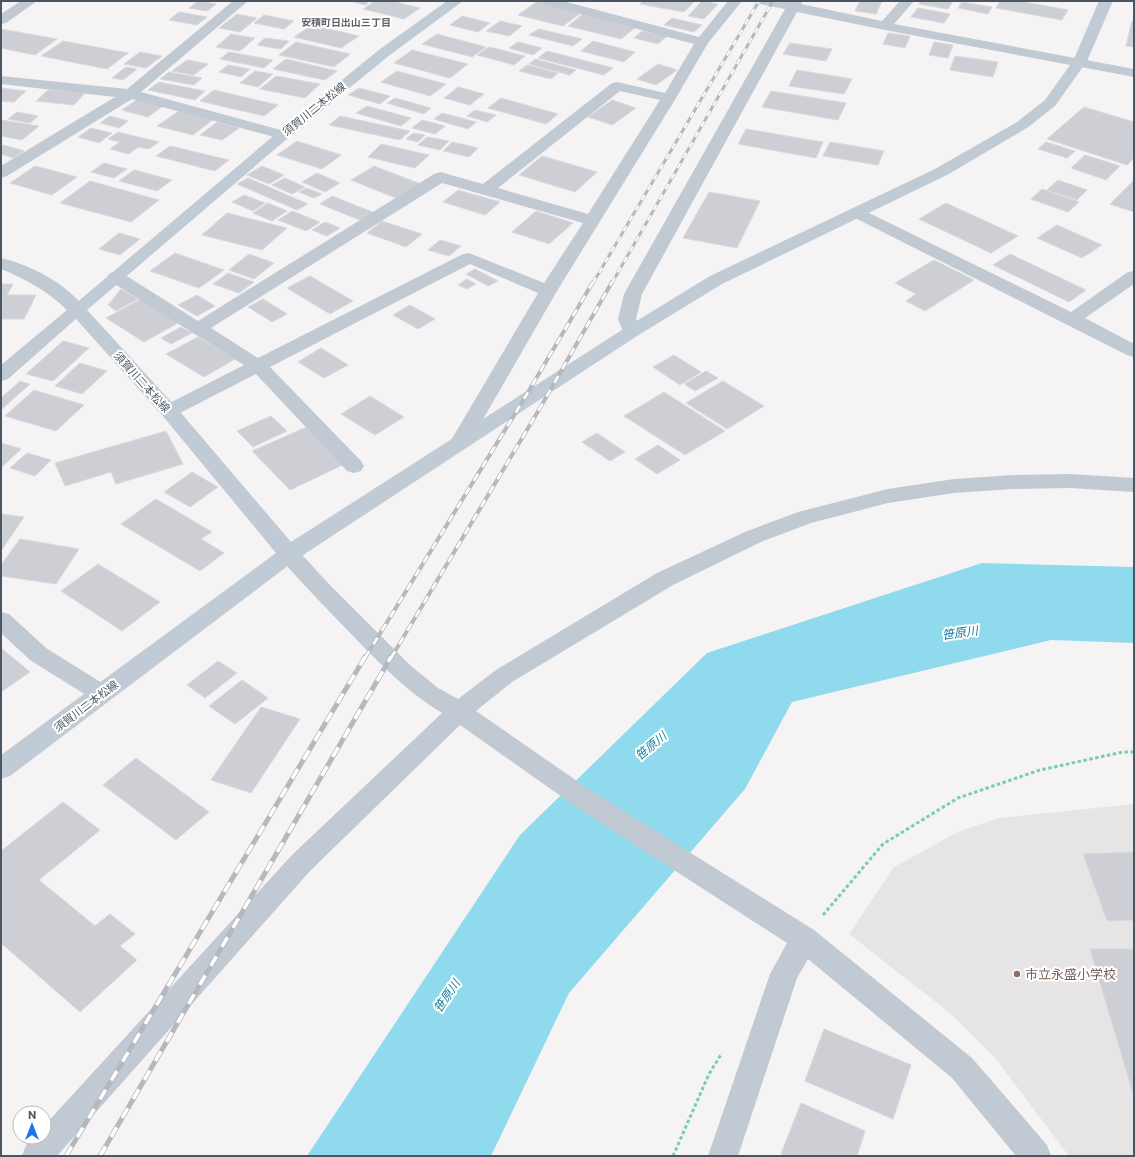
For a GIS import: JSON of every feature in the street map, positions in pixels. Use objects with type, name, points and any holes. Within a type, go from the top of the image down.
[{"type":"main road","name":"須賀川二本松線","points":[[1,769],[289,554],[169,411],[77,310],[283,135],[385,52],[456,1]]},
{"type":"main road","points":[[289,554],[631,332],[716,280],[941,172],[1022,125],[1050,102],[1080,62],[1106,1]]},
{"type":"street","points":[[1,20],[30,1]]},
{"type":"street","points":[[219,1],[239,3]]},
{"type":"street","points":[[548,1],[702,42]]},
{"type":"street","points":[[460,442],[548,291],[669,98],[702,42],[735,1]]},
{"type":"street","points":[[766,1],[794,4],[885,26],[1134,73]]},
{"type":"street","points":[[885,26],[907,1]]},
{"type":"street","points":[[1,173],[130,94],[239,3]]},
{"type":"street","points":[[631,332],[627,319],[633,294],[794,4]]},
{"type":"street","points":[[1,80],[130,94],[283,135]]},
{"type":"street","points":[[486,190],[617,86],[669,98]]},
{"type":"street","points":[[197,329],[440,178],[592,220]]},
{"type":"street","points":[[857,213],[1134,351]]},
{"type":"street","points":[[169,411],[469,258],[548,291]]},
{"type":"street","points":[[1,263],[48,284],[63,295],[77,310],[1,375]]},
{"type":"street","points":[[1072,319],[1134,276]]},
{"type":"street","points":[[116,277],[258,366],[354,466]]},
{"type":"street","points":[[37,1156],[301,863],[466,717],[504,676],[665,579],[753,537],[805,517],[881,498],[954,486],[1013,482],[1070,481],[1134,485]]},
{"type":"street","points":[[289,554],[318,587],[403,672],[430,694],[466,717],[581,797],[792,932],[962,1068],[1036,1156]]},
{"type":"street","points":[[1,620],[38,654],[102,694]]},
{"type":"street","points":[[723,1156],[784,974],[792,932]]},
{"type":"path","points":[[792,932],[883,844],[958,798],[1040,770],[1123,752],[1134,752]]},
{"type":"shaded area","name":"市立永盛小学校","points":[[1134,804],[1134,1156],[1069,1156],[996,1059],[950,1013],[849,934],[894,867],[960,831],[999,818]]},
{"type":"water","name":"笹原川","points":[[982,563],[1134,567],[1134,643],[1051,640],[792,702],[745,789],[569,993],[491,1156],[307,1156],[520,835],[707,653]]},
{"type":"building","points":[[198,1],[216,4],[207,11],[189,8]]},
{"type":"building","points":[[350,1],[370,1],[365,5]]},
{"type":"building","points":[[375,1],[392,1],[420,8],[404,19],[363,9]]},
{"type":"building","points":[[538,1],[582,12],[563,26],[518,15]]},
{"type":"building","points":[[643,1],[695,1],[684,12],[640,4]]},
{"type":"building","points":[[702,1],[718,4],[704,19],[688,16]]},
{"type":"building","points":[[860,1],[882,1],[876,14],[855,11]]},
{"type":"building","points":[[921,1],[953,1],[948,9],[919,4]]},
{"type":"building","points":[[1000,1],[1019,1],[1068,10],[1062,20],[996,8]]},
{"type":"building","points":[[962,2],[992,7],[988,14],[958,8]]},
{"type":"building","points":[[918,8],[950,14],[944,23],[911,17]]},
{"type":"building","points":[[179,12],[207,17],[197,25],[169,20]]},
{"type":"building","points":[[237,14],[257,18],[240,32],[219,28]]},
{"type":"building","points":[[583,14],[636,27],[621,39],[568,26]]},
{"type":"building","points":[[264,15],[294,21],[284,29],[254,23]]},
{"type":"building","points":[[462,16],[490,23],[478,32],[450,25]]},
{"type":"building","points":[[672,18],[702,25],[694,32],[664,25]]},
{"type":"building","points":[[500,21],[522,26],[509,36],[486,31]]},
{"type":"building","points":[[1132,21],[1134,21],[1134,47],[1126,46]]},
{"type":"building","points":[[312,25],[359,36],[341,48],[294,37]]},
{"type":"building","points":[[1,29],[57,39],[35,55],[1,48]]},
{"type":"building","points":[[539,29],[582,39],[573,46],[529,35]]},
{"type":"building","points":[[642,31],[667,36],[658,44],[634,38]]},
{"type":"building","points":[[888,33],[910,36],[905,48],[883,44]]},
{"type":"building","points":[[231,34],[255,38],[240,51],[216,47]]},
{"type":"building","points":[[437,34],[486,47],[472,57],[422,44]]},
{"type":"building","points":[[265,38],[289,41],[281,49],[257,45]]},
{"type":"building","points":[[63,41],[128,53],[107,69],[41,56]]},
{"type":"building","points":[[593,41],[635,52],[624,62],[581,51]]},
{"type":"building","points":[[296,42],[350,54],[334,67],[279,55]]},
{"type":"building","points":[[518,42],[542,48],[533,55],[509,48]]},
{"type":"building","points":[[934,42],[953,45],[948,58],[929,55]]},
{"type":"building","points":[[790,43],[832,49],[826,61],[783,54]]},
{"type":"building","points":[[489,47],[525,56],[514,65],[477,55]]},
{"type":"building","points":[[412,50],[468,64],[450,78],[394,63]]},
{"type":"building","points":[[547,51],[613,68],[604,75],[538,58]]},
{"type":"building","points":[[140,52],[162,56],[146,68],[124,64]]},
{"type":"building","points":[[229,52],[273,60],[264,68],[220,59]]},
{"type":"building","points":[[955,56],[998,62],[993,77],[950,70]]},
{"type":"building","points":[[286,59],[337,71],[325,80],[273,69]]},
{"type":"building","points":[[535,59],[576,70],[570,75],[529,64]]},
{"type":"building","points":[[187,60],[208,64],[194,75],[172,71]]},
{"type":"building","points":[[658,64],[677,70],[656,85],[637,79]]},
{"type":"building","points":[[228,65],[250,69],[241,77],[219,72]]},
{"type":"building","points":[[527,65],[558,73],[551,79],[519,71]]},
{"type":"building","points":[[126,67],[137,69],[123,80],[112,78]]},
{"type":"building","points":[[797,70],[852,79],[844,94],[789,86]]},
{"type":"building","points":[[255,71],[273,74],[258,87],[240,83]]},
{"type":"building","points":[[397,71],[446,84],[430,96],[381,82]]},
{"type":"building","points":[[169,72],[202,78],[194,85],[160,79]]},
{"type":"building","points":[[276,76],[320,84],[305,98],[260,89]]},
{"type":"building","points":[[159,82],[205,91],[195,100],[148,90]]},
{"type":"building","points":[[458,87],[484,94],[470,105],[444,98]]},
{"type":"building","points":[[1,88],[26,91],[14,102],[1,101]]},
{"type":"building","points":[[359,88],[390,96],[380,104],[348,95]]},
{"type":"building","points":[[48,90],[85,93],[74,105],[36,101]]},
{"type":"building","points":[[214,90],[278,105],[264,116],[200,101]]},
{"type":"building","points":[[771,91],[846,103],[838,120],[762,107]]},
{"type":"building","points":[[395,98],[431,108],[424,114],[387,103]]},
{"type":"building","points":[[501,98],[558,114],[546,124],[488,108]]},
{"type":"building","points":[[138,99],[164,105],[148,117],[122,110]]},
{"type":"building","points":[[612,100],[636,108],[612,125],[588,117]]},
{"type":"building","points":[[367,106],[411,118],[401,126],[356,113]]},
{"type":"building","points":[[1084,107],[1134,122],[1134,158],[1127,165],[1047,139]]},
{"type":"building","points":[[475,110],[496,115],[487,122],[467,116]]},
{"type":"building","points":[[179,111],[214,119],[193,135],[157,126]]},
{"type":"building","points":[[17,112],[38,116],[30,123],[8,119]]},
{"type":"building","points":[[442,113],[476,122],[468,129],[434,119]]},
{"type":"building","points":[[110,116],[128,121],[119,128],[100,123]]},
{"type":"building","points":[[340,116],[410,131],[400,140],[329,125]]},
{"type":"building","points":[[1,120],[39,126],[22,140],[1,136]]},
{"type":"building","points":[[422,120],[445,126],[435,134],[412,128]]},
{"type":"building","points":[[217,122],[239,128],[222,140],[200,135]]},
{"type":"building","points":[[91,128],[112,133],[99,143],[78,137]]},
{"type":"building","points":[[746,129],[823,142],[816,158],[738,144]]},
{"type":"building","points":[[118,132],[159,142],[149,149],[138,147],[129,154],[110,149],[120,142],[108,139]]},
{"type":"building","points":[[413,133],[425,135],[418,142],[406,139]]},
{"type":"building","points":[[427,137],[449,141],[440,150],[418,145]]},
{"type":"building","points":[[297,141],[341,155],[322,169],[277,155]]},
{"type":"building","points":[[452,142],[478,148],[469,157],[443,151]]},
{"type":"building","points":[[830,142],[884,151],[878,165],[823,156]]},
{"type":"building","points":[[1046,142],[1075,151],[1067,158],[1038,149]]},
{"type":"building","points":[[381,144],[429,155],[415,168],[368,157]]},
{"type":"building","points":[[3,145],[24,151],[13,158],[1,154],[1,146]]},
{"type":"building","points":[[170,146],[229,160],[215,171],[156,156]]},
{"type":"building","points":[[1085,155],[1120,166],[1106,180],[1071,168]]},
{"type":"building","points":[[542,156],[597,172],[575,192],[519,175]]},
{"type":"building","points":[[104,163],[127,169],[114,178],[91,172]]},
{"type":"building","points":[[35,166],[77,177],[52,195],[10,183]]},
{"type":"building","points":[[262,166],[284,175],[269,184],[247,175]]},
{"type":"building","points":[[374,166],[421,184],[398,199],[351,180]]},
{"type":"building","points":[[134,170],[172,180],[157,191],[119,181]]},
{"type":"building","points":[[317,173],[340,183],[325,192],[302,182]]},
{"type":"building","points":[[248,178],[308,204],[297,210],[237,184]]},
{"type":"building","points":[[285,178],[305,187],[292,194],[272,185]]},
{"type":"building","points":[[1058,180],[1087,190],[1077,200],[1047,190]]},
{"type":"building","points":[[1134,180],[1134,212],[1110,204]]},
{"type":"building","points":[[90,181],[159,200],[131,222],[60,203]]},
{"type":"building","points":[[307,188],[322,194],[314,198],[299,192]]},
{"type":"building","points":[[1042,189],[1079,202],[1068,212],[1031,199]]},
{"type":"building","points":[[458,190],[500,202],[485,215],[443,202]]},
{"type":"building","points":[[709,192],[760,201],[737,248],[683,238]]},
{"type":"building","points":[[244,195],[265,203],[253,211],[232,202]]},
{"type":"building","points":[[332,196],[375,213],[362,221],[320,204]]},
{"type":"building","points":[[268,203],[287,211],[272,221],[253,213]]},
{"type":"building","points":[[946,203],[1018,236],[991,253],[919,219]]},
{"type":"building","points":[[292,211],[320,222],[306,231],[278,220]]},
{"type":"building","points":[[536,211],[573,223],[549,244],[512,232]]},
{"type":"building","points":[[227,213],[287,228],[262,250],[202,235]]},
{"type":"building","points":[[382,221],[422,234],[406,247],[367,233]]},
{"type":"building","points":[[325,222],[340,228],[327,236],[312,230]]},
{"type":"building","points":[[1057,225],[1102,245],[1082,258],[1037,238]]},
{"type":"building","points":[[119,233],[140,239],[120,255],[99,249]]},
{"type":"building","points":[[440,240],[461,246],[449,256],[428,250]]},
{"type":"building","points":[[175,253],[224,270],[199,288],[150,271]]},
{"type":"building","points":[[249,254],[274,263],[254,279],[229,270]]},
{"type":"building","points":[[1010,254],[1086,290],[1069,302],[993,265]]},
{"type":"building","points":[[934,260],[974,280],[925,311],[906,301],[916,294],[895,283]]},
{"type":"building","points":[[475,269],[498,281],[488,286],[466,274]]},
{"type":"building","points":[[228,273],[254,282],[239,293],[213,284]]},
{"type":"building","points":[[310,276],[353,301],[330,314],[287,288]]},
{"type":"building","points":[[467,279],[476,284],[467,289],[458,285]]},
{"type":"building","points":[[1,284],[13,284],[7,295],[36,295],[24,319],[1,319]]},
{"type":"building","points":[[121,289],[138,299],[116,311],[108,305]]},
{"type":"building","points":[[197,295],[215,306],[197,316],[178,305]]},
{"type":"building","points":[[141,299],[180,322],[144,342],[106,318]]},
{"type":"building","points":[[263,299],[287,314],[272,322],[248,307]]},
{"type":"building","points":[[410,305],[435,319],[418,329],[393,315]]},
{"type":"building","points":[[181,327],[192,333],[171,344],[161,338]]},
{"type":"building","points":[[198,337],[235,359],[204,377],[166,354]]},
{"type":"building","points":[[63,341],[89,348],[53,381],[26,374]]},
{"type":"building","points":[[321,348],[348,365],[324,378],[298,362]]},
{"type":"building","points":[[674,355],[701,372],[680,385],[653,367]]},
{"type":"building","points":[[80,363],[107,371],[82,394],[55,386]]},
{"type":"building","points":[[706,371],[718,378],[695,391],[684,384]]},
{"type":"building","points":[[20,381],[30,384],[1,410],[1,398]]},
{"type":"building","points":[[723,381],[764,406],[727,429],[686,403]]},
{"type":"building","points":[[34,390],[84,405],[56,431],[5,416]]},
{"type":"building","points":[[664,392],[725,431],[685,455],[624,416]]},
{"type":"building","points":[[370,396],[404,417],[375,435],[341,414]]},
{"type":"building","points":[[271,416],[287,431],[253,447],[237,431]]},
{"type":"building","points":[[309,426],[347,463],[290,490],[252,451]]},
{"type":"building","points":[[166,431],[183,464],[116,484],[111,472],[65,486],[55,463]]},
{"type":"building","points":[[597,433],[625,452],[610,461],[582,442]]},
{"type":"building","points":[[1,443],[21,449],[1,468]]},
{"type":"building","points":[[658,445],[680,460],[657,474],[635,459]]},
{"type":"building","points":[[27,453],[51,460],[35,476],[10,468]]},
{"type":"building","points":[[192,472],[218,487],[190,507],[164,492]]},
{"type":"building","points":[[156,499],[212,532],[201,539],[224,553],[200,571],[121,524]]},
{"type":"building","points":[[1,514],[24,517],[1,551]]},
{"type":"building","points":[[20,539],[79,549],[56,584],[1,576],[1,565]]},
{"type":"building","points":[[98,564],[160,602],[122,631],[61,591]]},
{"type":"building","points":[[1,648],[30,672],[1,692]]},
{"type":"building","points":[[218,661],[237,673],[205,698],[187,685]]},
{"type":"building","points":[[242,680],[268,698],[235,724],[209,706]]},
{"type":"building","points":[[261,707],[300,719],[251,793],[211,780]]},
{"type":"building","points":[[136,758],[209,812],[176,840],[103,785]]},
{"type":"building","points":[[63,802],[100,830],[39,880],[95,926],[110,914],[135,934],[120,946],[137,960],[80,1012],[1,943],[1,851]]},
{"type":"building","points":[[1134,852],[1134,920],[1107,921],[1083,854]]},
{"type":"building","points":[[1090,949],[1134,949],[1134,1097]]},
{"type":"building","points":[[824,1029],[911,1065],[893,1119],[805,1081]]},
{"type":"building","points":[[801,1103],[865,1131],[857,1156],[785,1156],[781,1154]]},
{"type":"railway","points":[[593,283],[759,1]]},
{"type":"railway","points":[[612,283],[773,1]]},
{"type":"railway","points":[[365,658],[521,404],[593,282]]},
{"type":"railway","points":[[391,658],[540,408],[612,282]]},
{"type":"railway","points":[[66,1156],[365,657]]},
{"type":"railway","points":[[100,1156],[391,657]]},
{"type":"place","name":"市立永盛小学校","points":[[1017,974]]},
{"type":"district","name":"安積町日出山三丁目","points":[[346,22]]}]
